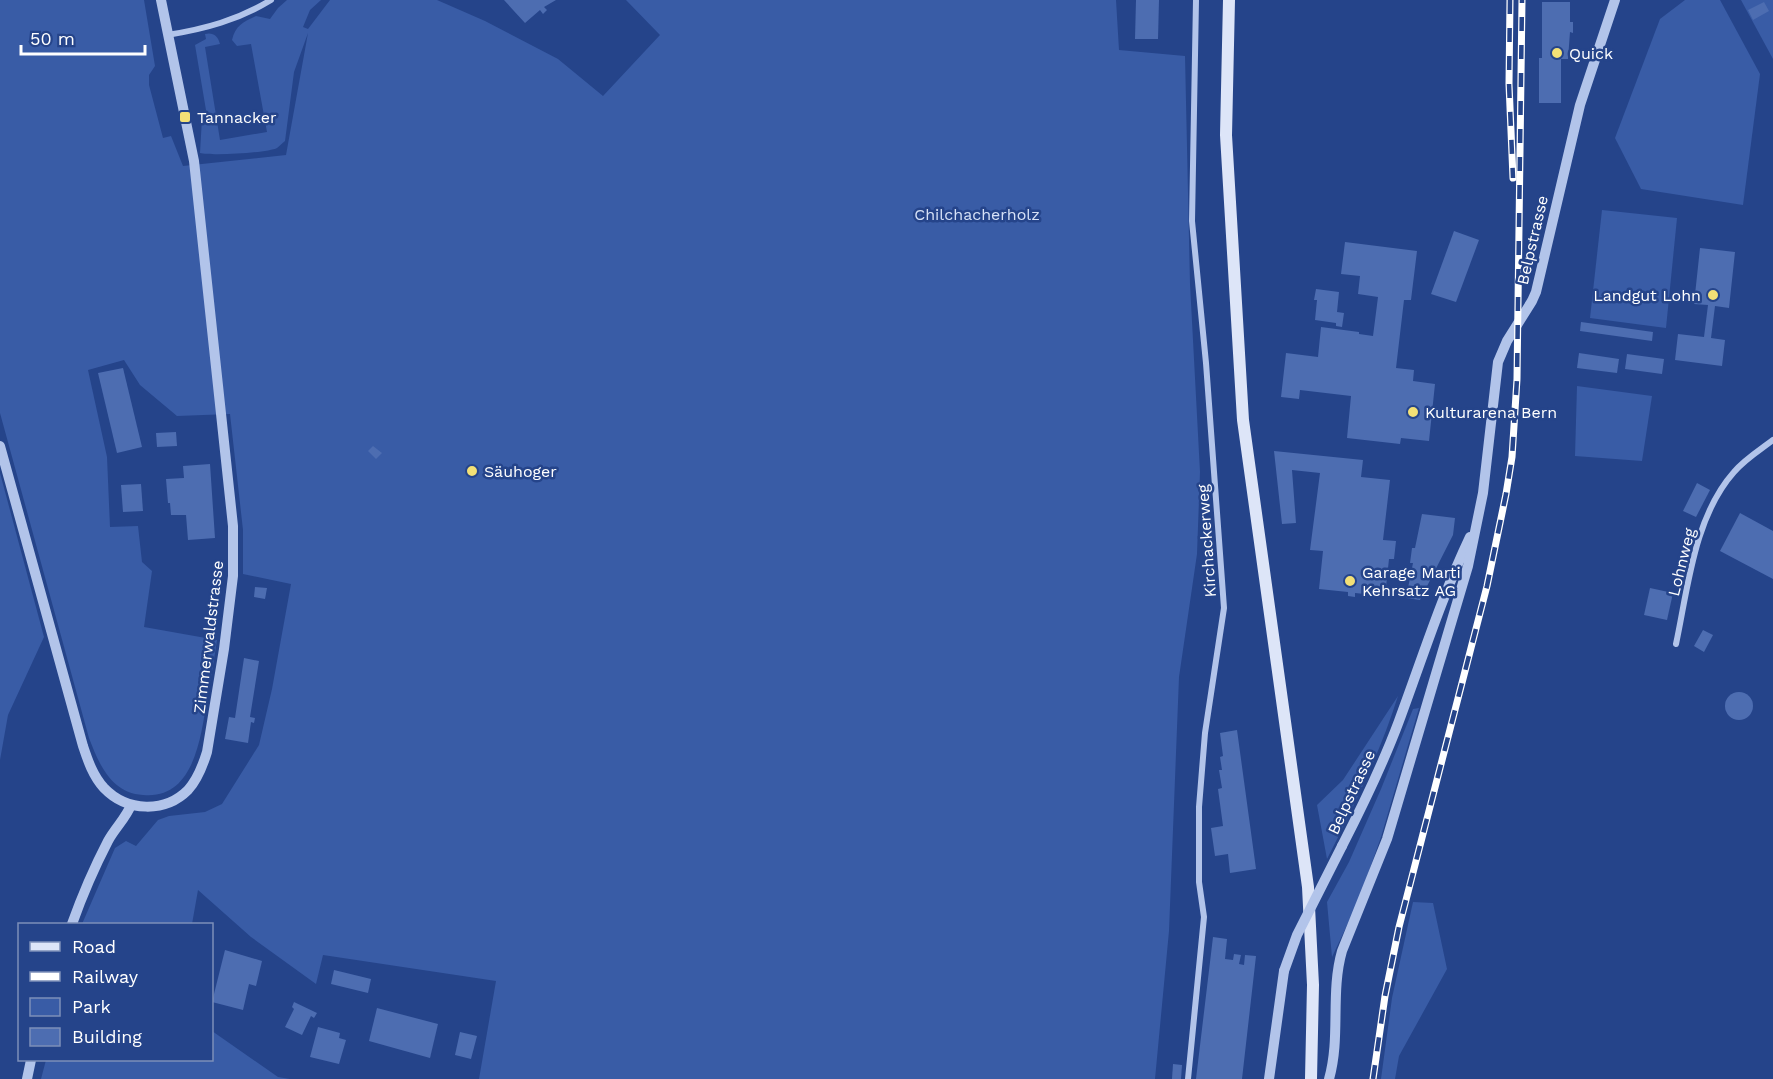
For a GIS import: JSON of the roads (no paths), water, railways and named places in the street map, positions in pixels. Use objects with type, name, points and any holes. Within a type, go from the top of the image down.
[{"type":"main road","points":[[1229,0],[1226,135],[1243,420],[1308,886],[1314,1031],[1311,1079]]},
{"type":"street","name":"Zimmerwaldstrasse","points":[[131,805],[155,806],[178,798],[188,790],[202,768],[213,715],[233,576],[231,503],[194,161],[161,0]]},
{"type":"street","points":[[167,35],[232,20],[271,0]]},
{"type":"street","name":"Kirchackerweg","points":[[1188,1079],[1204,917],[1199,882],[1198,807],[1205,733],[1224,608],[1192,221],[1196,0]]},
{"type":"street","name":"Belpstrasse","points":[[1329,1079],[1333,1058],[1337,968],[1388,839],[1463,583],[1478,520],[1488,456],[1495,370],[1507,341],[1536,292],[1580,105],[1615,0]]},
{"type":"street","name":"Lohnweg","points":[[1676,644],[1701,529],[1724,484],[1735,470],[1773,440]]},
{"type":"street","points":[[0,446],[83,746],[93,772],[104,787],[112,796],[131,805],[127,814],[114,829],[101,855],[72,923]]},
{"type":"street","name":"Belpstrasse","points":[[1269,1079],[1284,971],[1297,935],[1370,792],[1399,723],[1443,598],[1478,520]]},
{"type":"street","points":[[27,1079],[31,1061]]},
{"type":"railway","points":[[1510,0],[1509,84],[1513,178]]},
{"type":"railway","points":[[1373,1079],[1385,996],[1399,927],[1487,586],[1512,457],[1517,379],[1522,0]]},
{"type":"place","name":"Quick","points":[[1557,53]]},
{"type":"place","name":"Tannacker","points":[[185,117]]},
{"type":"place","name":"Landgut Lohn","points":[[1713,295]]},
{"type":"place","name":"Kulturarena Bern","points":[[1413,412]]},
{"type":"place","name":"Säuhoger","points":[[472,471]]},
{"type":"place","name":"Garage Marti Kehrsatz AG","points":[[1350,581]]},
{"type":"park label","name":"Chilchacherholz","points":[[977,214]]}]
